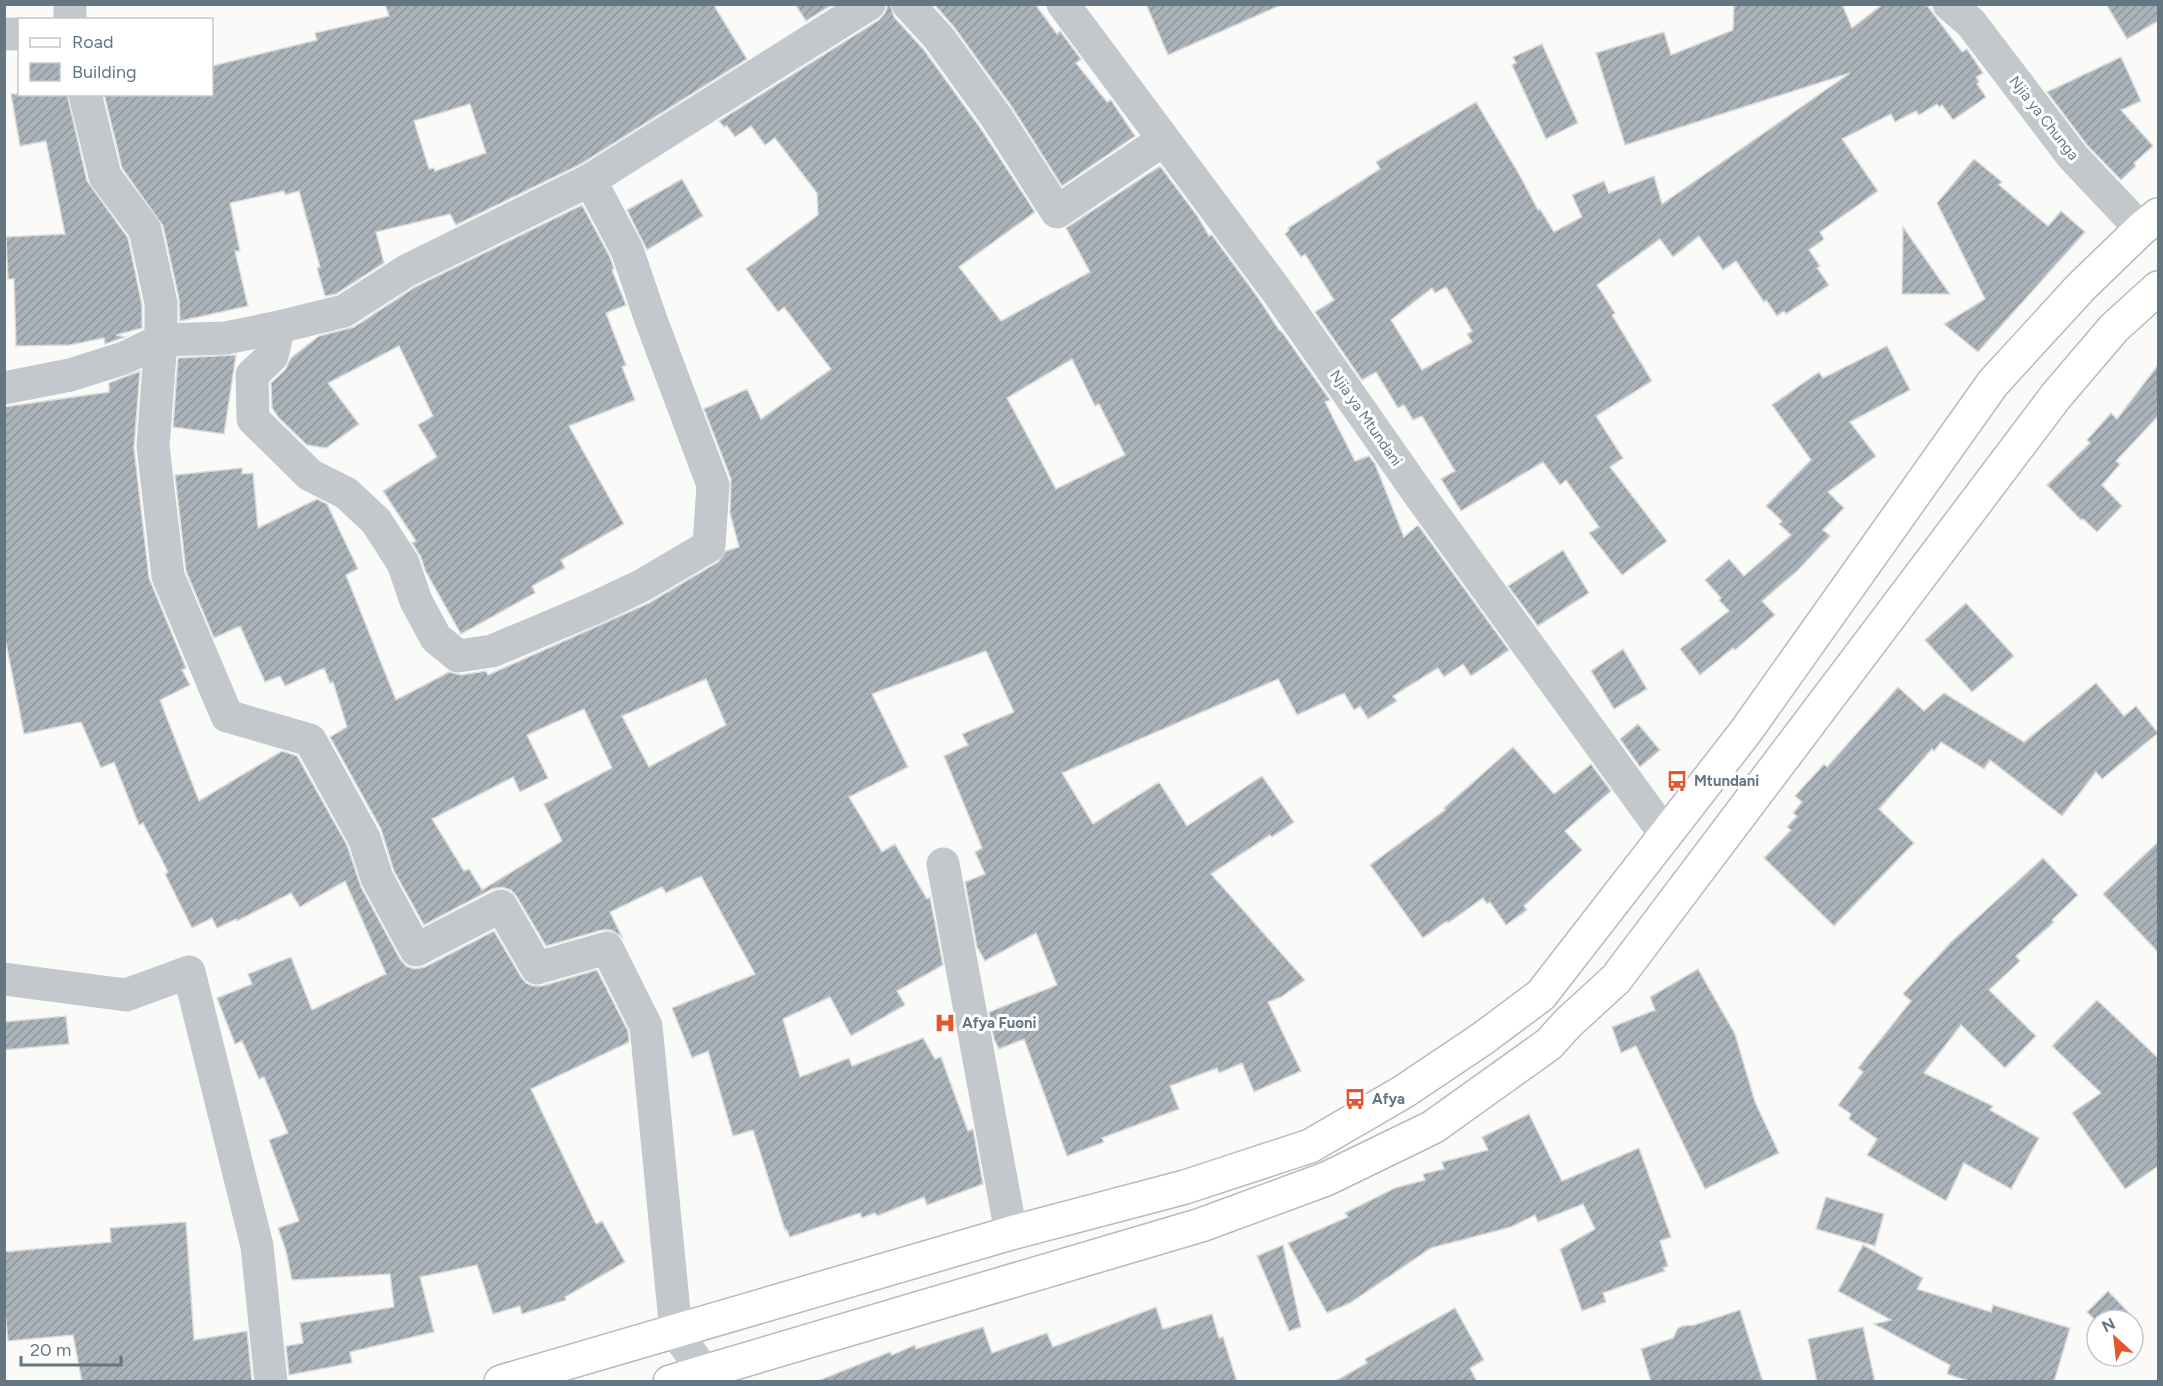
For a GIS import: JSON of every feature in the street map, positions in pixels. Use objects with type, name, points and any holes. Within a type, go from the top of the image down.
[{"type":"main road","points":[[501,1382],[1011,1233],[1185,1187],[1310,1146],[1403,1092],[1482,1039],[1541,995],[1746,731],[1993,383],[2081,287],[2150,222]]},
{"type":"main road","points":[[670,1382],[707,1377],[1190,1228],[1326,1179],[1433,1127],[1549,1044],[1568,1023],[1616,979],[2056,396],[2114,328],[2158,288]]},
{"type":"street","points":[[4,388],[70,375],[124,358],[161,339],[226,338],[345,311],[406,271],[590,180],[869,4]]},
{"type":"street","points":[[908,4],[939,38],[997,118],[1057,212],[1163,140]]},
{"type":"street","name":"Njia ya Mtundani","points":[[1063,4],[1280,294],[1421,497],[1665,834]]},
{"type":"street","name":"Njia ya Chunga","points":[[1949,4],[1971,23],[2073,157],[2150,222]]},
{"type":"street","points":[[85,96],[105,176],[145,230],[161,303],[161,339],[153,447],[168,576],[226,716],[310,740],[364,838],[377,878],[416,950],[501,906],[537,968],[608,948],[646,1026],[676,1332],[707,1377]]},
{"type":"street","points":[[279,327],[272,356],[252,375],[253,419],[310,475],[346,493],[376,521],[403,563],[416,601],[436,638],[458,656],[492,651],[631,591],[708,546],[713,485],[627,250],[590,180]]},
{"type":"street","points":[[943,864],[1011,1233]]},
{"type":"street","points":[[4,979],[126,995],[189,972],[257,1246],[271,1382]]},
{"type":"building","points":[[385,4],[713,4],[747,59],[581,164],[456,225],[450,214],[376,232],[384,263],[336,294],[325,296],[317,268],[320,267],[299,191],[285,195],[284,191],[230,203],[240,251],[235,251],[248,306],[180,321],[179,299],[163,226],[122,168],[104,96],[213,96],[213,66],[317,40],[315,33],[389,16]],"holes":[[[470,104],[486,153],[435,171],[434,168],[429,169],[414,121]]]},
{"type":"building","points":[[795,4],[833,4],[806,21]]},
{"type":"building","points":[[890,4],[894,17],[924,50],[981,129],[1035,212],[959,267],[1001,321],[1090,272],[1066,228],[1160,166],[1198,217],[1209,236],[1212,235],[1259,299],[1330,400],[1325,402],[1355,461],[1369,456],[1375,464],[1404,537],[1418,525],[1509,650],[1471,676],[1463,664],[1444,677],[1438,668],[1393,696],[1397,701],[1368,719],[1360,706],[1354,710],[1344,693],[1297,715],[1278,679],[1062,773],[1093,824],[1159,782],[1187,826],[1262,776],[1294,822],[1211,874],[1305,980],[1281,997],[1268,1002],[1301,1071],[1254,1092],[1242,1063],[1219,1073],[1217,1068],[1170,1086],[1179,1109],[1102,1138],[1104,1142],[1067,1156],[1024,1039],[999,1049],[994,1039],[989,1012],[1057,985],[1036,933],[985,961],[977,947],[965,882],[985,874],[975,852],[982,848],[944,756],[968,745],[962,734],[1014,712],[986,651],[872,694],[908,767],[849,797],[882,852],[895,844],[927,899],[930,897],[943,965],[897,991],[905,1005],[851,1036],[830,997],[783,1019],[800,1077],[849,1058],[852,1066],[923,1038],[935,1059],[941,1057],[968,1131],[973,1129],[983,1184],[927,1205],[924,1197],[877,1216],[875,1213],[862,1218],[860,1213],[790,1237],[785,1230],[753,1130],[733,1136],[708,1051],[692,1058],[672,1008],[755,974],[701,876],[666,893],[662,887],[610,912],[622,937],[611,930],[602,930],[546,946],[517,897],[511,890],[502,887],[492,889],[424,925],[394,871],[381,829],[330,737],[347,727],[333,682],[330,683],[324,668],[285,686],[280,676],[265,682],[240,626],[214,638],[186,571],[175,475],[242,468],[242,474],[253,473],[258,528],[317,499],[327,504],[358,569],[346,575],[396,700],[449,672],[461,675],[486,671],[488,675],[649,603],[718,562],[726,551],[739,547],[730,513],[731,479],[704,409],[747,389],[761,419],[831,369],[784,307],[778,312],[746,269],[818,215],[817,193],[775,138],[765,145],[751,126],[735,137],[727,126],[724,127],[719,121],[879,20]],"holes":[[[1072,359],[1095,406],[1099,404],[1125,455],[1056,489],[1007,398]],[[706,679],[726,725],[649,767],[622,716]],[[584,709],[612,768],[544,804],[562,841],[482,890],[469,869],[464,871],[432,819],[513,777],[520,792],[548,778],[527,735]]]},
{"type":"building","points":[[934,4],[1035,4],[1057,34],[1060,31],[1081,59],[1076,63],[1107,102],[1111,100],[1135,136],[1062,186],[1012,107],[954,27]]},
{"type":"building","points":[[1146,4],[1283,4],[1168,55]]},
{"type":"building","points":[[1734,4],[1842,4],[1852,28],[1883,4],[1926,4],[1962,52],[1967,49],[1983,73],[1976,77],[1979,82],[1977,84],[1986,97],[1953,120],[1942,105],[1939,107],[1937,104],[1919,115],[1916,111],[1895,122],[1891,114],[1842,139],[1878,191],[1820,232],[1824,239],[1809,250],[1820,266],[1817,268],[1829,285],[1786,314],[1784,311],[1777,316],[1766,300],[1764,302],[1736,261],[1723,270],[1699,236],[1673,257],[1660,239],[1597,285],[1615,313],[1612,315],[1652,381],[1596,416],[1623,458],[1610,467],[1667,541],[1622,575],[1589,533],[1599,527],[1566,480],[1560,485],[1543,462],[1461,511],[1441,479],[1455,471],[1422,416],[1413,420],[1404,405],[1398,408],[1376,372],[1362,380],[1315,312],[1334,300],[1305,254],[1301,257],[1285,234],[1288,228],[1380,169],[1376,162],[1476,102],[1538,210],[1540,209],[1554,232],[1582,217],[1572,195],[1604,181],[1609,193],[1654,176],[1662,204],[1850,73],[1625,145],[1596,53],[1664,32],[1671,55],[1733,30]],"holes":[[[1446,287],[1472,331],[1467,334],[1472,342],[1422,370],[1391,320],[1432,288],[1435,293]]]},
{"type":"building","points":[[2106,4],[2158,4],[2158,21],[2127,39]]},
{"type":"building","points":[[1542,44],[1578,123],[1546,139],[1512,65],[1516,63],[1513,57]]},
{"type":"building","points":[[2121,57],[2141,101],[2121,110],[2153,146],[2134,163],[2136,166],[2121,180],[2087,145],[2047,92]]},
{"type":"building","points":[[11,94],[67,96],[87,181],[128,238],[142,305],[142,328],[116,335],[125,337],[105,344],[104,338],[70,345],[16,346],[14,279],[8,279],[6,237],[65,234],[46,141],[20,146]]},
{"type":"building","points":[[1974,159],[2002,182],[1999,185],[2048,226],[2061,211],[2085,232],[1978,352],[1944,324],[1985,299],[1937,203]]},
{"type":"building","points":[[682,179],[703,216],[647,250],[627,210]]},
{"type":"building","points":[[582,205],[610,257],[614,269],[612,270],[626,305],[606,313],[626,365],[622,367],[635,400],[569,426],[624,524],[561,560],[565,568],[532,586],[535,593],[461,634],[425,570],[421,557],[412,543],[416,541],[383,491],[437,457],[418,425],[433,416],[399,346],[328,383],[359,424],[326,448],[307,445],[279,418],[272,408],[271,383],[285,370],[291,358],[319,336],[354,327],[415,287]]},
{"type":"building","points":[[1903,227],[1950,294],[1902,294]]},
{"type":"building","points":[[1887,346],[1910,390],[1850,422],[1876,456],[1828,492],[1844,508],[1823,530],[1830,536],[1797,571],[1762,601],[1775,615],[1735,650],[1733,648],[1700,675],[1680,649],[1729,611],[1705,580],[1729,559],[1744,576],[1791,535],[1779,524],[1782,521],[1766,506],[1811,460],[1772,405],[1819,372],[1823,378]]},
{"type":"building","points":[[236,355],[224,434],[173,427],[178,358]]},
{"type":"building","points":[[2158,365],[2158,416],[2116,461],[2120,464],[2102,485],[2122,506],[2097,532],[2083,519],[2081,520],[2047,485],[2090,443],[2087,440],[2111,413],[2117,419]]},
{"type":"building","points":[[140,371],[134,448],[149,578],[186,668],[182,670],[190,685],[160,700],[199,801],[282,751],[297,756],[347,845],[361,887],[406,966],[415,969],[425,967],[494,931],[521,977],[533,986],[542,986],[597,970],[628,1031],[629,1042],[531,1089],[596,1224],[602,1221],[625,1262],[565,1297],[566,1300],[522,1314],[520,1306],[493,1314],[477,1265],[420,1277],[434,1332],[350,1352],[352,1363],[289,1375],[286,1346],[303,1343],[300,1323],[394,1307],[390,1274],[292,1280],[278,1228],[299,1221],[269,1140],[288,1133],[264,1077],[259,1079],[242,1041],[235,1044],[217,998],[252,984],[248,974],[291,957],[312,1010],[386,974],[345,881],[300,907],[291,893],[237,921],[236,919],[217,928],[212,918],[192,928],[165,874],[168,872],[143,823],[139,825],[114,762],[101,768],[81,722],[24,734],[4,633],[4,407],[109,392],[109,383]]},
{"type":"building","points":[[1563,550],[1589,593],[1538,626],[1508,586]]},
{"type":"building","points":[[1966,603],[2014,656],[1972,692],[1925,640]]},
{"type":"building","points":[[1623,649],[1647,689],[1614,709],[1591,671]]},
{"type":"building","points":[[2096,683],[2124,716],[2136,706],[2158,733],[2102,779],[2096,772],[2062,816],[1990,760],[1984,769],[1941,742],[1934,751],[1932,749],[1879,809],[1914,843],[1834,926],[1764,858],[1791,830],[1787,827],[1797,816],[1793,813],[1802,802],[1795,796],[1824,764],[1827,767],[1898,687],[1924,711],[1944,693],[2024,742]]},
{"type":"building","points":[[1638,724],[1660,750],[1640,767],[1620,739]]},
{"type":"building","points":[[1513,747],[1554,794],[1591,764],[1611,791],[1565,831],[1582,850],[1524,906],[1527,910],[1506,925],[1490,902],[1487,904],[1483,898],[1423,938],[1370,865],[1445,810],[1444,808]]},
{"type":"building","points":[[2158,842],[2158,952],[2103,894]]},
{"type":"building","points":[[2043,858],[2078,895],[2052,920],[2054,922],[2016,956],[2020,961],[1989,990],[2036,1036],[2005,1068],[1961,1025],[1924,1073],[1993,1106],[1990,1110],[2039,1138],[2011,1189],[1964,1163],[1946,1201],[1867,1155],[1877,1139],[1849,1119],[1851,1114],[1838,1105],[1863,1072],[1858,1068],[1911,1001],[1903,994],[1952,941]]},
{"type":"building","points":[[1698,969],[1735,1034],[1755,1102],[1779,1153],[1705,1189],[1636,1046],[1621,1053],[1612,1027],[1655,1010],[1650,997]]},
{"type":"building","points":[[2097,1000],[2158,1058],[2158,1166],[2125,1189],[2072,1113],[2101,1093],[2052,1046]]},
{"type":"building","points":[[66,1016],[69,1044],[4,1050],[4,1022]]},
{"type":"building","points":[[1529,1114],[1562,1181],[1639,1148],[1671,1237],[1660,1241],[1668,1266],[1663,1268],[1665,1271],[1603,1293],[1606,1302],[1582,1311],[1560,1249],[1595,1229],[1583,1204],[1538,1222],[1535,1215],[1511,1227],[1431,1248],[1350,1303],[1327,1313],[1288,1243],[1348,1217],[1345,1213],[1395,1188],[1425,1180],[1423,1174],[1444,1169],[1442,1162],[1488,1150],[1482,1137]]},
{"type":"building","points":[[1826,1197],[1884,1214],[1875,1246],[1816,1229]]},
{"type":"building","points":[[186,1222],[194,1340],[247,1331],[252,1382],[82,1382],[73,1335],[8,1341],[4,1302],[4,1252],[111,1242],[110,1228]]},
{"type":"building","points":[[1283,1245],[1301,1327],[1289,1331],[1257,1256]]},
{"type":"building","points":[[1863,1245],[1923,1278],[1917,1289],[1991,1312],[1993,1305],[2070,1328],[2054,1382],[1972,1382],[1947,1374],[1950,1365],[1874,1324],[1891,1320],[1838,1291]]},
{"type":"building","points":[[2108,1291],[2124,1308],[2091,1308]]},
{"type":"building","points":[[1156,1307],[1163,1329],[1212,1314],[1219,1338],[1223,1337],[1237,1382],[820,1382],[820,1380],[890,1352],[892,1355],[915,1345],[916,1349],[983,1327],[992,1353],[1047,1333],[1053,1347]]},
{"type":"building","points":[[1455,1308],[1484,1360],[1470,1368],[1477,1382],[1334,1382],[1367,1363],[1365,1359]]},
{"type":"building","points":[[1740,1310],[1763,1382],[1651,1382],[1641,1349],[1673,1338],[1678,1328],[1683,1326],[1694,1325]]},
{"type":"building","points":[[1863,1327],[1875,1382],[1817,1382],[1808,1339]]},
{"type":"place","name":"Mtundani","points":[[1677,781]]},
{"type":"place","name":"Afya Fuoni","points":[[945,1023]]},
{"type":"place","name":"Afya","points":[[1355,1099]]}]
